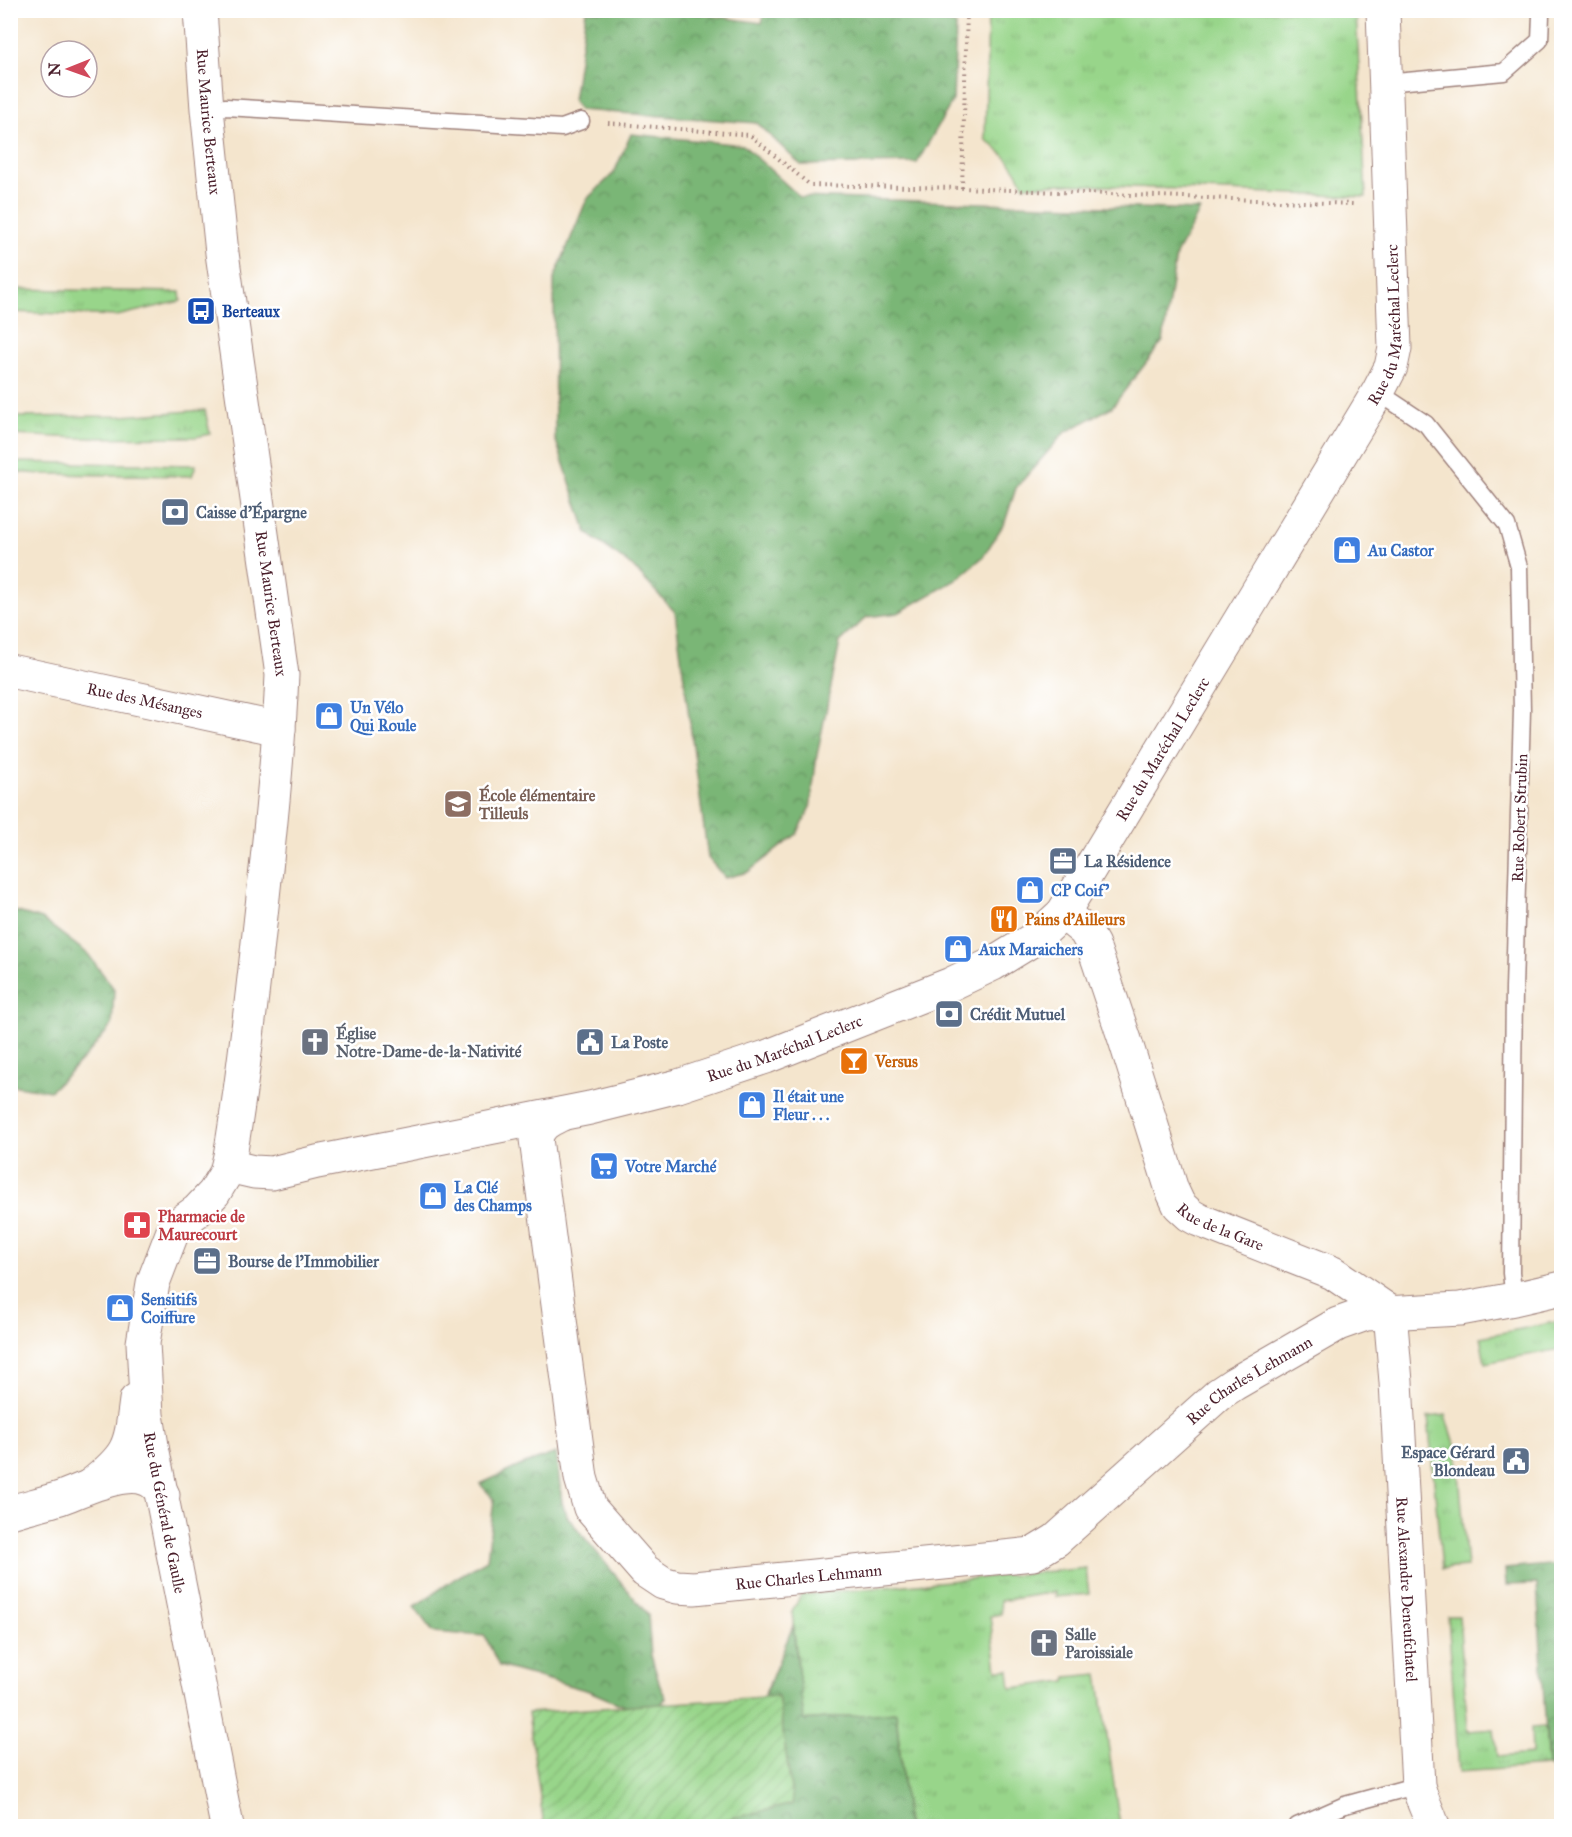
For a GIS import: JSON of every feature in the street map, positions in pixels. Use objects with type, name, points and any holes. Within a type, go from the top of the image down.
[{"type":"street","name":"Rue Maurice Berteaux","points":[[200,10],[207,109],[225,281],[282,675],[262,909],[236,1127],[228,1166]]},
{"type":"street","name":"Rue du Maréchal Leclerc","points":[[228,1166],[254,1172],[272,1173],[528,1119],[562,1114],[678,1086],[766,1057],[951,984],[993,964],[1037,937],[1063,913],[1391,367],[1395,348],[1395,318],[1383,10]]},
{"type":"street","name":"Rue des Mésanges","points":[[10,671],[279,729]]},
{"type":"street","name":"Rue de la Gare","points":[[1063,913],[1085,931],[1092,945],[1125,1040],[1167,1178],[1179,1205],[1200,1220],[1333,1273],[1390,1312]]},
{"type":"street","name":"Rue Charles Lehmann","points":[[562,1114],[543,1124],[536,1138],[581,1478],[590,1508],[645,1571],[663,1583],[677,1587],[694,1588],[1033,1554],[1056,1540],[1219,1394],[1338,1324],[1366,1314],[1390,1312]]},
{"type":"street","name":"Rue du Maréchal Leclerc","points":[[498,1127],[516,1127],[528,1136],[537,1149]]},
{"type":"street","name":"Rue du Général de Gaulle","points":[[227,1827],[147,1415],[143,1343],[153,1284],[167,1243],[173,1231],[198,1211],[214,1193],[228,1166]]},
{"type":"street","points":[[1390,1312],[1460,1309],[1562,1288]]},
{"type":"street","name":"Rue Alexandre Deneufchatel","points":[[1390,1312],[1397,1393],[1418,1785],[1434,1827]]},
{"type":"street","points":[[90,1486],[110,1470],[126,1451],[132,1435],[143,1343]]},
{"type":"street","points":[[10,1512],[116,1478],[131,1476],[153,1482],[158,1485],[163,1495]]},
{"type":"lane","points":[[1385,83],[1504,72],[1540,40],[1541,15]]},
{"type":"lane","points":[[207,109],[226,107],[562,128],[581,121]]},
{"type":"lane","name":"Rue Robert Strubin","points":[[1378,392],[1426,424],[1507,525],[1520,567],[1522,710],[1514,989],[1511,1261],[1514,1299]]},
{"type":"lane","points":[[1297,1827],[1345,1805],[1418,1785]]},
{"type":"path","points":[[962,188],[968,10]]},
{"type":"path","points":[[581,121],[750,135],[810,185],[962,188],[1389,205]]},
{"type":"green space","points":[[897,10],[956,25],[953,100],[917,163],[801,165],[757,123],[579,110],[573,101],[586,11],[679,11],[762,23],[765,11]]},
{"type":"green space","points":[[988,11],[1356,11],[1366,197],[1062,184],[1024,186],[1008,160],[985,139]]},
{"type":"green space","points":[[631,134],[743,145],[800,197],[1200,210],[1176,255],[1163,341],[1112,407],[1064,433],[1016,488],[1005,522],[983,557],[956,580],[898,613],[867,617],[840,642],[817,755],[810,809],[797,834],[748,872],[725,878],[708,858],[675,612],[633,567],[587,533],[555,438],[554,279],[587,199],[614,173]]},
{"type":"green space","points":[[11,289],[180,292],[181,301],[117,316],[11,312]]},
{"type":"green space","points":[[205,410],[210,434],[196,437],[81,438],[11,435],[11,417],[122,416]]},
{"type":"green space","points":[[12,462],[196,465],[192,476],[43,474],[11,472]]},
{"type":"green space","points":[[11,910],[42,919],[88,954],[114,989],[112,1025],[85,1057],[50,1091],[11,1085]]},
{"type":"green space","points":[[1561,1321],[1561,1349],[1485,1363],[1480,1337]]},
{"type":"green space","points":[[1446,1415],[1457,1450],[1467,1567],[1442,1569],[1428,1417]]},
{"type":"green space","points":[[556,1453],[562,1502],[566,1515],[648,1615],[651,1655],[666,1698],[653,1714],[643,1714],[589,1691],[499,1666],[485,1636],[433,1632],[414,1607],[487,1560],[494,1499],[480,1484]]},
{"type":"green space","points":[[1562,1564],[1561,1774],[1548,1766],[1537,1584],[1506,1585],[1505,1569]]},
{"type":"green space","points":[[1086,1568],[1089,1594],[1055,1597],[1055,1592],[1000,1601],[1001,1614],[990,1616],[997,1670],[1009,1670],[1011,1688],[1066,1681],[1067,1677],[1098,1674],[1120,1826],[907,1826],[896,1712],[803,1720],[792,1612],[801,1595]]},
{"type":"green space","points":[[1448,1616],[1459,1616],[1468,1731],[1494,1729],[1497,1757],[1532,1754],[1531,1728],[1545,1727],[1548,1766],[1459,1772]]},
{"type":"green space","points":[[793,1626],[804,1720],[896,1712],[907,1826],[691,1826],[763,1699]]},
{"type":"green space","points":[[778,1696],[793,1804],[698,1826],[544,1826],[528,1713]]},
{"type":"place","name":"Berteaux","points":[[201,311]]},
{"type":"place","name":"Caisse d'Épargne","points":[[175,512]]},
{"type":"place","name":"Au Castor","points":[[1347,550]]},
{"type":"place","name":"Un Vélo Qui Roule","points":[[329,716]]},
{"type":"place","name":"École élémentaire Tilleuls","points":[[458,804]]},
{"type":"place","name":"La Résidence","points":[[1063,861]]},
{"type":"place","name":"CP Coif'","points":[[1030,890]]},
{"type":"place","name":"Pains d'Ailleurs","points":[[1004,919]]},
{"type":"place","name":"Aux Maraichers","points":[[958,949]]},
{"type":"place","name":"Crédit Mutuel","points":[[949,1014]]},
{"type":"place","name":"Église Notre-Dame-de-la-Nativité","points":[[315,1042]]},
{"type":"place","name":"La Poste","points":[[590,1042]]},
{"type":"place","name":"Versus","points":[[854,1061]]},
{"type":"place","name":"Il était une Fleur . . .","points":[[752,1105]]},
{"type":"place","name":"Votre Marché","points":[[604,1166]]},
{"type":"place","name":"La Clé des Champs","points":[[433,1196]]},
{"type":"place","name":"Pharmacie de Maurecourt","points":[[137,1225]]},
{"type":"place","name":"Bourse de l'Immobilier","points":[[207,1261]]},
{"type":"place","name":"Sensitifs Coiffure","points":[[120,1308]]},
{"type":"place","name":"Espace Gérard Blondeau","points":[[1516,1461]]},
{"type":"place","name":"Salle Paroissiale","points":[[1044,1643]]}]
